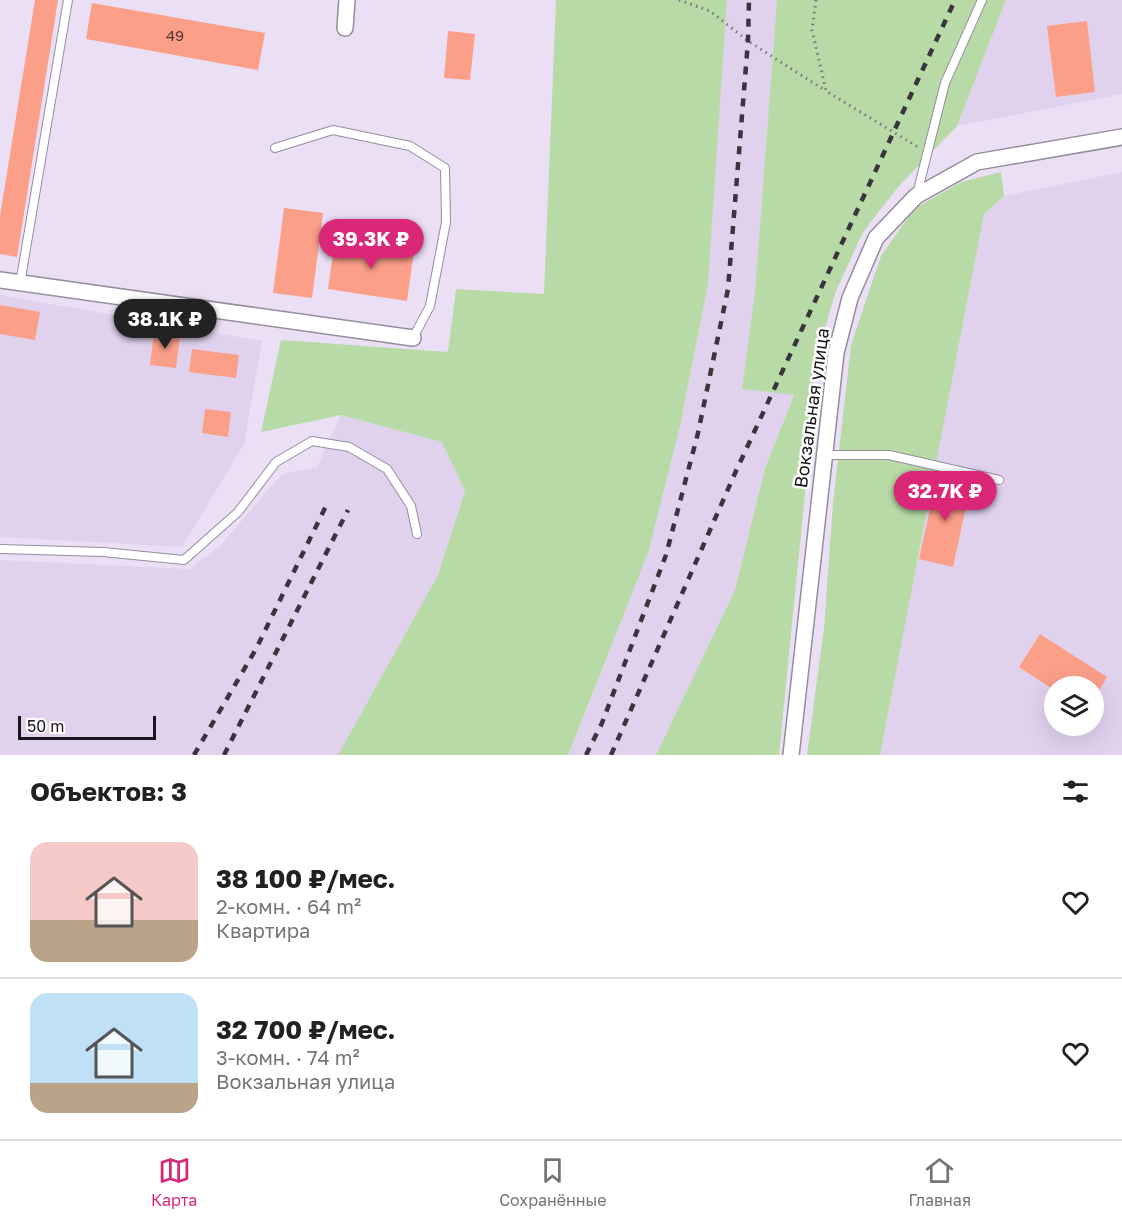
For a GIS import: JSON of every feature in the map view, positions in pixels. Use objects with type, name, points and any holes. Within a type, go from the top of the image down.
[{"type":"street","points":[[345,28],[347,0]]},
{"type":"street","name":"Вокзальная улица","points":[[791,755],[836,353],[850,298],[876,238],[916,196],[977,162],[1122,137]]},
{"type":"street","points":[[0,280],[413,338]]},
{"type":"lane","points":[[20,284],[68,0]]},
{"type":"lane","points":[[916,196],[945,83],[982,0]]},
{"type":"lane","points":[[275,148],[333,130],[410,146],[445,168],[446,222],[430,306],[413,338]]},
{"type":"lane","points":[[0,549],[103,552],[184,560],[238,512],[276,462],[312,441],[349,447],[387,469],[411,506],[417,534]]},
{"type":"lane","points":[[824,455],[889,455],[999,480]]},
{"type":"path","points":[[679,0],[710,11],[748,41],[927,153]]},
{"type":"path","points":[[816,0],[812,30],[826,91]]},
{"type":"shaded area","points":[[727,0],[777,0],[755,291],[742,388],[794,394],[765,468],[735,590],[656,755],[568,755],[648,553],[680,426],[708,284]]},
{"type":"shaded area","points":[[1006,0],[1122,0],[1122,94],[957,126]]},
{"type":"shaded area","points":[[1122,172],[1122,755],[880,755],[984,214],[1004,196]]},
{"type":"shaded area","points":[[0,295],[262,341],[244,444],[182,547],[0,537]]},
{"type":"shaded area","points":[[341,415],[442,442],[465,491],[438,575],[338,755],[0,755],[0,560],[189,569],[220,546],[282,474],[317,467]]},
{"type":"green space","points":[[556,0],[727,0],[708,284],[680,426],[648,553],[568,755],[338,755],[438,575],[465,491],[442,442],[341,415],[261,432],[281,340],[448,352],[456,289],[544,294]]},
{"type":"green space","points":[[777,0],[1006,0],[957,126],[898,187],[863,232],[836,291],[819,348],[812,396],[810,444],[779,755],[656,755],[735,590],[765,468],[794,395],[742,389],[755,291]]},
{"type":"green space","points":[[1001,172],[1004,196],[984,214],[880,755],[807,755],[824,628],[833,504],[851,345],[881,256],[914,209],[961,182]]},
{"type":"building","points":[[35,0],[58,0],[17,257],[0,254],[0,216]]},
{"type":"building","points":[[92,3],[265,33],[258,70],[86,39]]},
{"type":"building","points":[[1087,21],[1095,92],[1056,97],[1047,26]]},
{"type":"building","points":[[448,31],[475,34],[470,80],[444,78]]},
{"type":"building","points":[[284,208],[323,213],[312,298],[273,293]]},
{"type":"building","points":[[335,239],[414,251],[407,301],[328,289]]},
{"type":"building","points":[[0,305],[40,312],[35,340],[0,334]]},
{"type":"building","points":[[154,333],[180,336],[176,368],[150,365]]},
{"type":"building","points":[[192,349],[239,355],[236,378],[189,372]]},
{"type":"building","points":[[205,409],[231,412],[228,437],[202,433]]},
{"type":"building","points":[[937,477],[971,484],[953,567],[919,559]]},
{"type":"building","points":[[1040,634],[1107,677],[1104,682],[1104,676],[1044,676],[1044,683],[1019,667]]},
{"type":"railway","points":[[586,755],[602,723],[666,555],[698,433],[728,289],[748,41],[749,0]]},
{"type":"railway","points":[[611,755],[736,471],[955,0]]},
{"type":"railway","points":[[194,755],[256,649],[326,506]]},
{"type":"railway","points":[[224,755],[348,510]]}]
